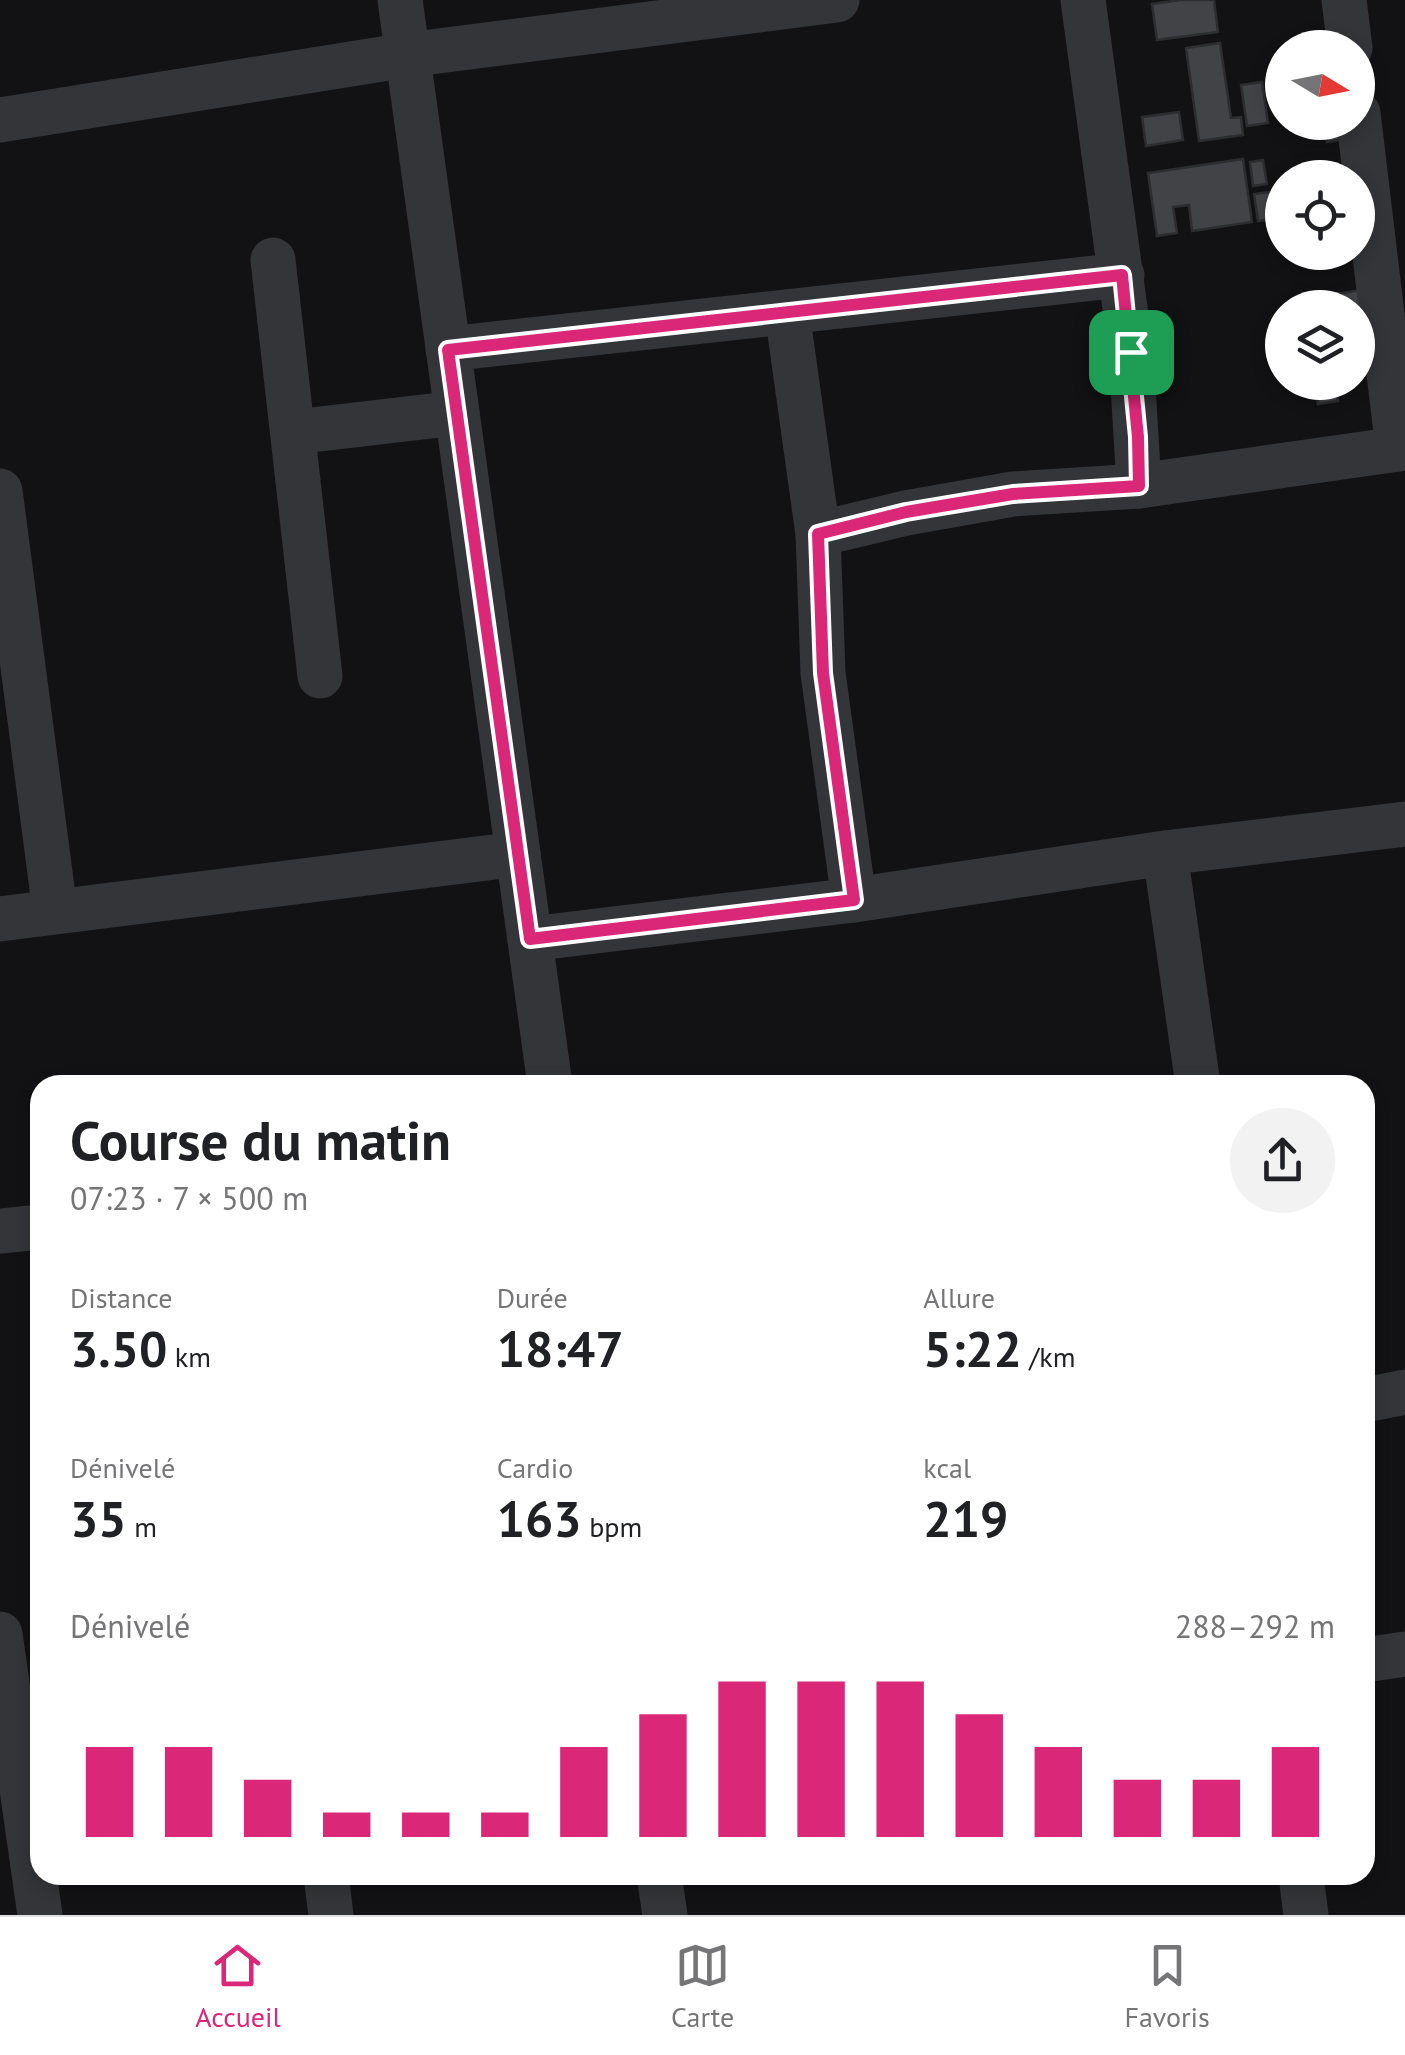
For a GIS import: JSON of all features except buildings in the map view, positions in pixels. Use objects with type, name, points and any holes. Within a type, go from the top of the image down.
[{"type":"street","points":[[400,0],[549,1075]]},
{"type":"street","points":[[0,120],[408,55],[836,0]]},
{"type":"street","points":[[1083,0],[1122,275],[1139,486]]},
{"type":"street","points":[[1344,0],[1348,30]]},
{"type":"street","points":[[818,534],[906,512],[1013,494],[1139,486],[1402,449],[1362,140]]},
{"type":"street","points":[[273,260],[320,676]]},
{"type":"street","points":[[448,350],[1122,275]]},
{"type":"street","points":[[787,312],[818,534],[823,673],[854,900]]},
{"type":"street","points":[[294,432],[457,413]]},
{"type":"street","points":[[0,491],[55,911]]},
{"type":"street","points":[[530,939],[854,900],[1405,824]]},
{"type":"street","points":[[0,918],[518,854]]},
{"type":"street","points":[[1166,854],[1197,1075]]},
{"type":"street","points":[[0,1231],[30,1228]]},
{"type":"street","points":[[1375,1398],[1405,1392]]},
{"type":"street","points":[[0,1634],[23,1849],[30,1876]]},
{"type":"street","points":[[1375,1658],[1405,1654]]},
{"type":"street","points":[[32,1885],[40,1915]]},
{"type":"street","points":[[327,1885],[331,1915]]},
{"type":"street","points":[[660,1885],[664,1915]]},
{"type":"street","points":[[1303,1885],[1306,1915]]},
{"type":"route","points":[[1122,275],[1131,352],[1139,486],[1013,494],[906,512],[818,534],[823,673],[854,900],[530,939],[448,350],[1122,275]]}]
